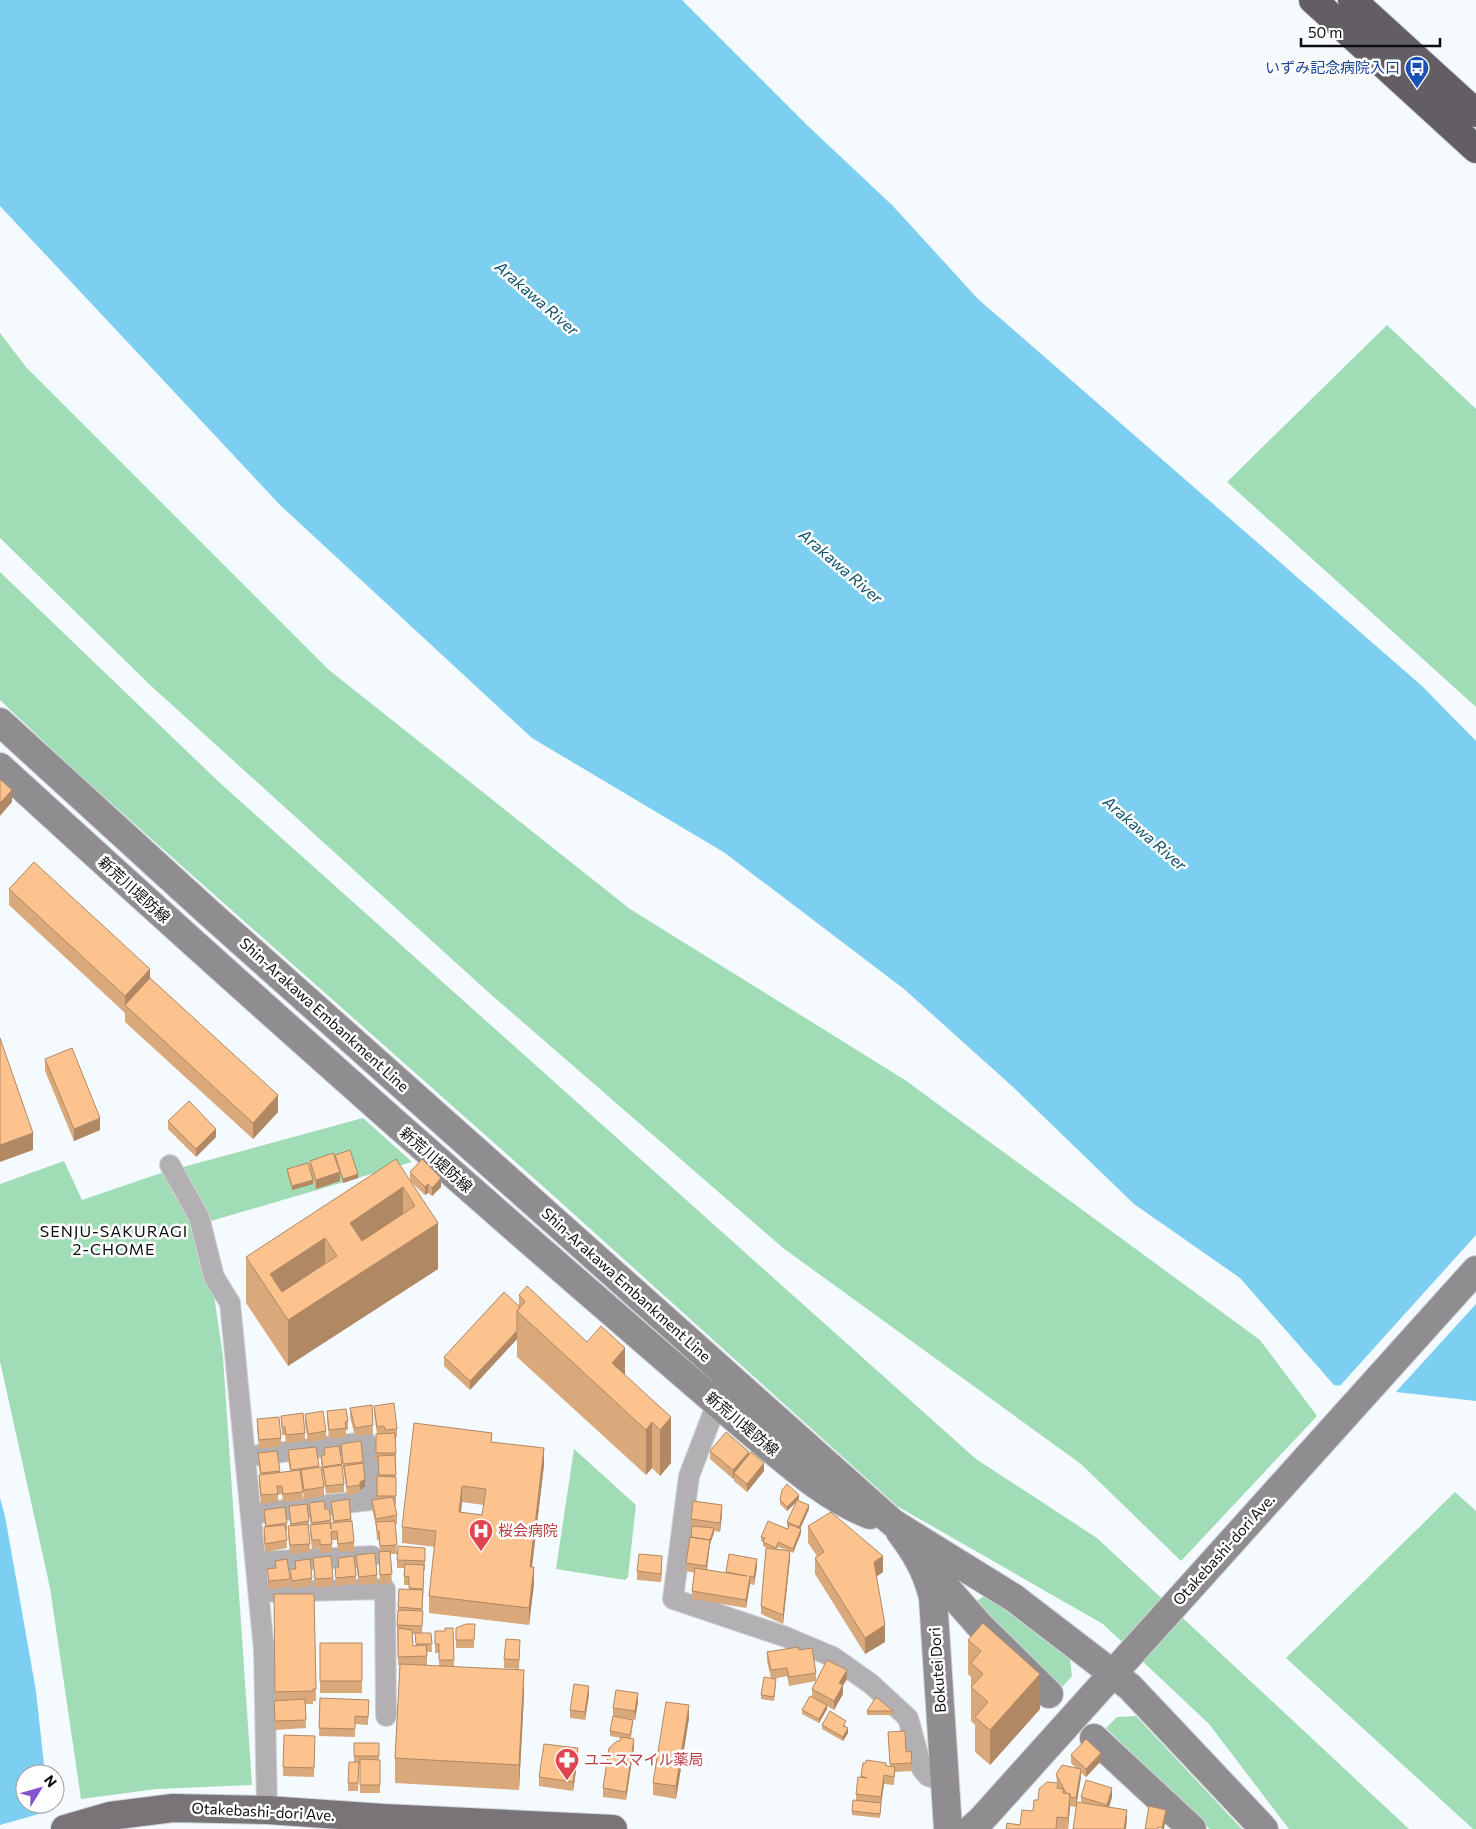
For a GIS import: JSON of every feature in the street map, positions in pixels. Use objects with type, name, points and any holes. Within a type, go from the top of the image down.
[{"type":"highway","points":[[1314,0],[1476,149]]},
{"type":"highway","points":[[1352,0],[1476,113]]},
{"type":"main road","points":[[1332,0],[1476,133]]},
{"type":"main road","points":[[1370,0],[1476,98]]},
{"type":"main road","name":"Shin-Arakawa Embankment Line","points":[[0,722],[215,918],[893,1523],[1014,1598],[1113,1674],[1148,1705],[1264,1829]]},
{"type":"main road","name":"新荒川堤防線","points":[[0,767],[144,900],[393,1122],[716,1403],[796,1469],[848,1506],[893,1523]]},
{"type":"main road","name":"Otakebashi-dori Ave.","points":[[971,1829],[1476,1270]]},
{"type":"main road","name":"Bokutei Dori","points":[[893,1523],[916,1554],[924,1570],[933,1598],[948,1829]]},
{"type":"main road","points":[[916,1554],[979,1625],[1049,1694]]},
{"type":"main road","points":[[1094,1738],[1192,1829]]},
{"type":"main road","name":"Otakebashi-dori Ave.","points":[[75,1826],[135,1812],[172,1808],[267,1810],[383,1818],[613,1829]]},
{"type":"street","points":[[170,1165],[199,1217],[214,1277],[230,1304],[260,1592],[264,1650],[267,1810]]},
{"type":"street","points":[[716,1403],[689,1476],[673,1599],[786,1637],[833,1658],[871,1684],[908,1718],[922,1769],[928,1776],[945,1782]]},
{"type":"street","points":[[245,1456],[366,1442],[370,1500],[251,1514]]},
{"type":"street","points":[[256,1562],[372,1556]]},
{"type":"street","points":[[260,1592],[385,1589],[386,1716]]},
{"type":"green space","points":[[1387,325],[1476,409],[1476,707],[1227,482]]},
{"type":"green space","points":[[0,333],[26,367],[329,670],[630,909],[905,1080],[1260,1340],[1317,1416],[1181,1561],[1081,1464],[783,1248],[487,991],[149,684],[0,538]]},
{"type":"green space","points":[[0,572],[220,783],[976,1459],[1097,1538],[1409,1829],[1289,1829],[1209,1724],[1103,1624],[897,1506],[555,1197],[76,772],[0,700]]},
{"type":"green space","points":[[363,1118],[412,1162],[194,1226],[214,1295],[223,1357],[252,1785],[157,1789],[81,1799],[50,1588],[0,1361],[0,1184],[64,1161],[82,1200],[161,1173]]},
{"type":"green space","points":[[574,1449],[636,1505],[628,1577],[625,1580],[556,1569]]},
{"type":"green space","points":[[1455,1492],[1476,1511],[1476,1829],[1473,1829],[1286,1658]]},
{"type":"green space","points":[[985,1595],[1070,1658],[1072,1676],[1058,1692],[977,1601]]},
{"type":"green space","points":[[1136,1716],[1242,1829],[1210,1829],[1106,1728],[1117,1717]]},
{"type":"water","name":"Arakawa River","points":[[0,0],[682,0],[808,126],[893,206],[978,299],[1422,686],[1476,741],[1476,1401],[1334,1385],[1240,1278],[1134,1204],[1013,1087],[904,989],[725,853],[532,738],[280,505],[0,206]]},
{"type":"water","points":[[0,1498],[5,1516],[36,1691],[44,1764],[15,1764],[15,1814],[51,1814],[55,1829],[0,1829]]},
{"type":"pier","points":[[1476,1235],[1476,1304],[1394,1394],[1338,1388]]},
{"type":"pier","points":[[39,1814],[54,1814],[58,1829],[0,1829],[0,1825]]},
{"type":"building","points":[[0,779],[12,790],[0,803]]},
{"type":"building","points":[[34,862],[150,969],[125,996],[9,889]]},
{"type":"building","points":[[150,978],[278,1095],[253,1123],[125,1005]]},
{"type":"building","points":[[0,1038],[33,1133],[0,1145]]},
{"type":"building","points":[[72,1048],[100,1118],[74,1129],[45,1059]]},
{"type":"building","points":[[189,1101],[216,1129],[196,1149],[168,1121]]},
{"type":"building","points":[[350,1150],[358,1174],[343,1179],[335,1155]]},
{"type":"building","points":[[333,1153],[340,1172],[316,1180],[310,1161]]},
{"type":"building","points":[[396,1159],[438,1223],[288,1320],[246,1257]],"holes":[[[403,1187],[415,1206],[362,1241],[350,1223]],[[325,1238],[337,1256],[282,1292],[270,1274]]]},
{"type":"building","points":[[422,1159],[441,1178],[432,1188],[428,1184],[425,1187],[410,1172]]},
{"type":"building","points":[[308,1163],[313,1180],[292,1186],[287,1169]]},
{"type":"building","points":[[527,1286],[587,1342],[601,1326],[625,1348],[612,1363],[671,1417],[660,1430],[652,1422],[646,1430],[517,1311],[525,1302],[519,1295]]},
{"type":"building","points":[[504,1292],[519,1306],[517,1311],[517,1331],[470,1381],[444,1357]]},
{"type":"building","points":[[394,1403],[397,1429],[385,1430],[384,1426],[377,1427],[374,1406]]},
{"type":"building","points":[[372,1405],[373,1425],[355,1428],[350,1408]]},
{"type":"building","points":[[346,1409],[348,1421],[345,1422],[346,1428],[329,1430],[327,1411]]},
{"type":"building","points":[[323,1411],[326,1431],[308,1434],[305,1414]]},
{"type":"building","points":[[303,1413],[305,1433],[286,1435],[285,1427],[282,1427],[281,1416]]},
{"type":"building","points":[[279,1417],[281,1438],[259,1440],[257,1419]]},
{"type":"building","points":[[414,1423],[492,1433],[491,1442],[544,1448],[530,1567],[534,1567],[529,1608],[429,1596],[436,1531],[402,1527]],"holes":[[[462,1486],[486,1489],[482,1515],[459,1512]]]},
{"type":"building","points":[[726,1432],[749,1452],[733,1470],[710,1451]]},
{"type":"building","points":[[395,1433],[396,1453],[376,1453],[376,1434]]},
{"type":"building","points":[[361,1441],[363,1462],[343,1464],[341,1444]]},
{"type":"building","points":[[339,1446],[342,1464],[323,1467],[321,1455],[325,1455],[324,1448]]},
{"type":"building","points":[[316,1447],[319,1466],[291,1470],[288,1450]]},
{"type":"building","points":[[277,1451],[280,1471],[261,1473],[258,1453]]},
{"type":"building","points":[[751,1452],[764,1463],[747,1484],[734,1473]]},
{"type":"building","points":[[395,1455],[396,1475],[379,1475],[378,1456]]},
{"type":"building","points":[[363,1463],[365,1479],[360,1482],[360,1485],[347,1487],[344,1466]]},
{"type":"building","points":[[342,1465],[344,1484],[326,1486],[323,1468]]},
{"type":"building","points":[[321,1467],[324,1487],[304,1490],[301,1470]]},
{"type":"building","points":[[300,1470],[303,1492],[283,1494],[282,1486],[277,1486],[278,1494],[261,1495],[259,1475]]},
{"type":"building","points":[[377,1476],[396,1477],[396,1496],[377,1496]]},
{"type":"building","points":[[787,1484],[799,1495],[787,1507],[780,1500],[782,1490]]},
{"type":"building","points":[[393,1497],[397,1515],[376,1519],[372,1500]]},
{"type":"building","points":[[349,1499],[351,1519],[334,1521],[331,1502]]},
{"type":"building","points":[[797,1500],[809,1505],[799,1527],[787,1522]]},
{"type":"building","points":[[324,1501],[325,1509],[329,1509],[331,1520],[312,1523],[309,1503]]},
{"type":"building","points":[[693,1501],[722,1505],[720,1523],[691,1519]]},
{"type":"building","points":[[307,1504],[309,1521],[291,1524],[289,1506]]},
{"type":"building","points":[[285,1507],[287,1523],[266,1526],[264,1510]]},
{"type":"building","points":[[831,1512],[883,1556],[874,1562],[885,1625],[865,1638],[815,1558],[824,1552],[808,1526]]},
{"type":"building","points":[[352,1521],[354,1542],[338,1544],[337,1531],[331,1532],[332,1544],[320,1545],[320,1540],[312,1540],[310,1525],[330,1523],[331,1529],[331,1523]]},
{"type":"building","points":[[395,1521],[397,1545],[380,1546],[376,1522]]},
{"type":"building","points":[[768,1521],[788,1529],[789,1524],[801,1529],[793,1549],[778,1542],[776,1548],[763,1542],[765,1538],[761,1537]]},
{"type":"building","points":[[308,1524],[310,1544],[290,1545],[288,1526]]},
{"type":"building","points":[[285,1525],[287,1540],[265,1544],[264,1527]]},
{"type":"building","points":[[692,1526],[714,1528],[710,1540],[691,1537]]},
{"type":"building","points":[[690,1537],[710,1540],[706,1566],[686,1563]]},
{"type":"building","points":[[398,1546],[425,1548],[425,1561],[397,1560]]},
{"type":"building","points":[[766,1548],[790,1551],[783,1615],[761,1606]]},
{"type":"building","points":[[390,1551],[392,1574],[380,1575],[379,1552]]},
{"type":"building","points":[[375,1553],[377,1575],[359,1577],[356,1555]]},
{"type":"building","points":[[639,1554],[662,1556],[661,1574],[637,1571]]},
{"type":"building","points":[[729,1554],[757,1559],[754,1577],[750,1576],[746,1600],[692,1591],[695,1568],[747,1576],[726,1572]]},
{"type":"building","points":[[331,1556],[333,1578],[315,1579],[313,1558]]},
{"type":"building","points":[[354,1556],[356,1576],[336,1578],[335,1567],[339,1567],[338,1558]]},
{"type":"building","points":[[287,1559],[290,1579],[269,1581],[267,1569],[276,1568],[275,1561]]},
{"type":"building","points":[[310,1559],[312,1578],[292,1581],[290,1569],[296,1569],[295,1561]]},
{"type":"building","points":[[405,1564],[424,1565],[423,1589],[409,1588],[409,1577],[404,1576]]},
{"type":"building","points":[[399,1589],[423,1590],[422,1609],[398,1607]]},
{"type":"building","points":[[274,1594],[314,1594],[316,1689],[313,1689],[313,1691],[275,1692]]},
{"type":"building","points":[[398,1610],[423,1611],[422,1626],[397,1625]]},
{"type":"building","points":[[983,1623],[1040,1674],[990,1730],[975,1717],[988,1702],[971,1687],[983,1674],[971,1663],[981,1651],[968,1640]]},
{"type":"building","points":[[466,1624],[475,1624],[474,1640],[456,1640],[456,1628]]},
{"type":"building","points":[[398,1628],[412,1630],[413,1646],[426,1645],[427,1656],[398,1657]]},
{"type":"building","points":[[445,1628],[453,1628],[454,1660],[439,1660],[439,1644],[435,1644],[435,1631],[445,1631]]},
{"type":"building","points":[[415,1633],[431,1633],[432,1644],[416,1644]]},
{"type":"building","points":[[506,1639],[520,1640],[519,1660],[504,1659]]},
{"type":"building","points":[[320,1643],[362,1643],[362,1681],[320,1681]]},
{"type":"building","points":[[798,1647],[799,1650],[812,1648],[816,1673],[789,1677],[787,1668],[771,1670],[767,1652]]},
{"type":"building","points":[[827,1660],[847,1670],[839,1683],[843,1685],[834,1701],[812,1689]]},
{"type":"building","points":[[400,1664],[524,1670],[519,1765],[395,1758]]},
{"type":"building","points":[[764,1677],[776,1679],[774,1697],[761,1695]]},
{"type":"building","points":[[574,1684],[589,1686],[585,1712],[570,1710]]},
{"type":"building","points":[[616,1690],[638,1693],[635,1711],[613,1708]]},
{"type":"building","points":[[810,1696],[827,1705],[819,1719],[802,1710]]},
{"type":"building","points":[[876,1697],[893,1711],[867,1711]]},
{"type":"building","points":[[320,1698],[369,1700],[368,1717],[355,1716],[355,1729],[319,1728]]},
{"type":"building","points":[[305,1699],[306,1720],[275,1721],[274,1701]]},
{"type":"building","points":[[666,1702],[689,1705],[676,1786],[653,1783]]},
{"type":"building","points":[[830,1711],[846,1721],[843,1726],[848,1728],[843,1737],[822,1725]]},
{"type":"building","points":[[613,1716],[633,1720],[630,1735],[610,1731]]},
{"type":"building","points":[[905,1731],[906,1752],[911,1751],[912,1763],[890,1764],[888,1732]]},
{"type":"building","points":[[284,1735],[315,1736],[314,1768],[283,1767]]},
{"type":"building","points":[[621,1737],[634,1739],[626,1792],[603,1788],[609,1748],[617,1741],[620,1741]]},
{"type":"building","points":[[1086,1739],[1101,1753],[1086,1769],[1071,1755]]},
{"type":"building","points":[[354,1743],[379,1743],[379,1756],[354,1756]]},
{"type":"building","points":[[544,1744],[578,1748],[573,1782],[539,1777]]},
{"type":"building","points":[[360,1759],[380,1760],[380,1785],[360,1785]]},
{"type":"building","points":[[866,1760],[886,1763],[886,1766],[895,1767],[894,1777],[884,1775],[881,1797],[856,1794],[858,1777],[867,1778],[861,1776],[863,1763],[866,1763]]},
{"type":"building","points":[[349,1762],[359,1762],[358,1783],[348,1783]]},
{"type":"building","points":[[1062,1765],[1081,1769],[1076,1798],[1070,1797],[1070,1794],[1066,1793],[1056,1774]]},
{"type":"building","points":[[1086,1780],[1112,1788],[1107,1805],[1081,1797]]},
{"type":"building","points":[[1047,1782],[1058,1783],[1057,1788],[1063,1789],[1063,1793],[1070,1794],[1068,1818],[1057,1817],[1056,1829],[1006,1829],[1007,1823],[1020,1825],[1022,1810],[1033,1811],[1034,1800],[1038,1800],[1039,1789]]},
{"type":"building","points":[[853,1800],[881,1803],[880,1814],[852,1811]]},
{"type":"building","points":[[1077,1802],[1127,1810],[1124,1829],[1073,1829]]},
{"type":"building","points":[[1149,1806],[1166,1810],[1162,1828],[1145,1829]]},
{"type":"place","name":"いずみ記念病院入口","points":[[1417,89]]},
{"type":"place","name":"桜会病院","points":[[481,1552]]},
{"type":"place","name":"ユニスマイル薬局","points":[[567,1781]]},
{"type":"district","name":"SENJU-SAKURAGI 2-CHOME","points":[[114,1240]]}]
